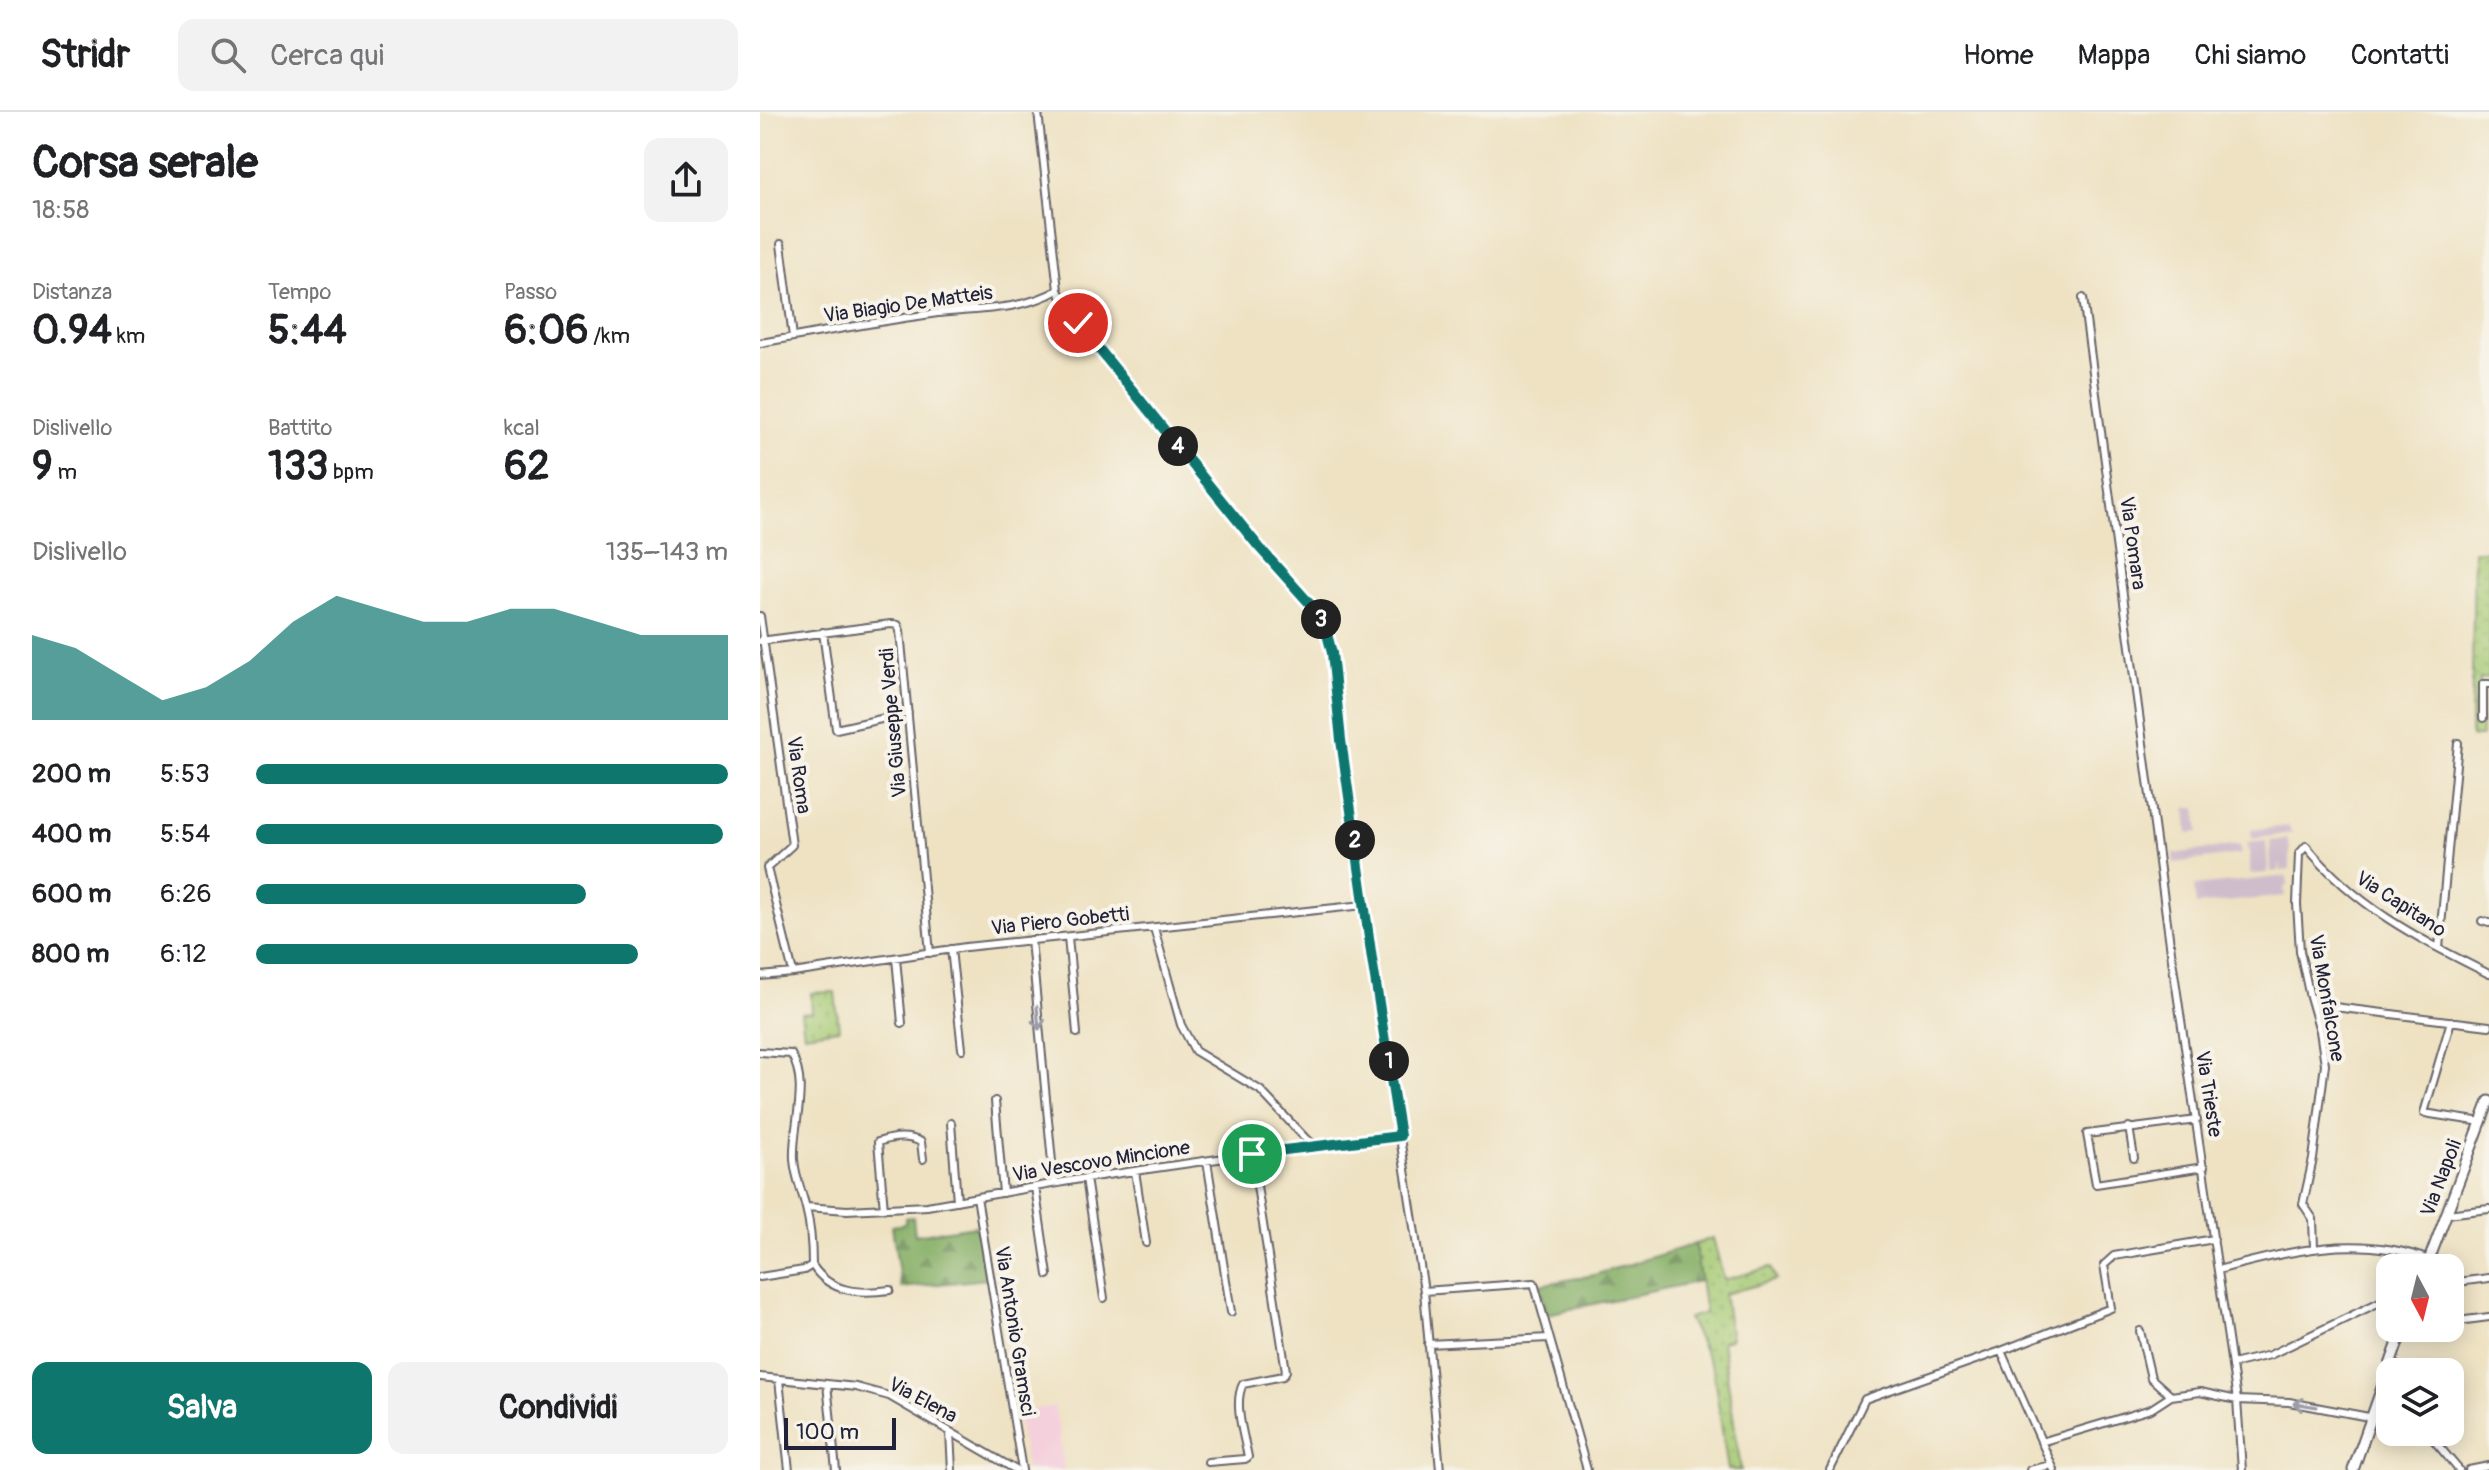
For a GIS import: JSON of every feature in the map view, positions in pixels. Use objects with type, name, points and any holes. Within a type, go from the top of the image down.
[{"type":"street","points":[[1038,112],[1058,290],[1078,323],[1259,547],[1319,614],[1332,653],[1364,905],[1424,1291],[1440,1470]]},
{"type":"street","points":[[781,244],[793,337]]},
{"type":"street","name":"Via Biagio De Matteis","points":[[760,343],[940,313],[1018,305],[1058,290]]},
{"type":"street","name":"Via Pomara","points":[[2083,298],[2150,793]]},
{"type":"street","name":"Via Roma","points":[[760,616],[792,845],[767,868],[793,973]]},
{"type":"street","name":"Via Giuseppe Verdi","points":[[762,641],[898,625],[930,953]]},
{"type":"street","points":[[823,632],[836,729],[908,713]]},
{"type":"street","points":[[2483,718],[2483,684],[2489,684]]},
{"type":"street","points":[[2439,948],[2458,743]]},
{"type":"street","name":"Via Trieste","points":[[2150,793],[2237,1400],[2242,1470]]},
{"type":"street","name":"Via Capitano","points":[[2306,846],[2357,899],[2416,937],[2489,974]]},
{"type":"street","name":"Via Monfalcone","points":[[2306,846],[2299,854],[2297,904],[2300,951],[2325,1064],[2313,1159],[2303,1204],[2313,1219],[2314,1248]]},
{"type":"street","name":"Via Piero Gobetti","points":[[760,976],[951,949],[1364,905]]},
{"type":"street","points":[[1154,928],[1181,1025],[1195,1051],[1260,1090],[1315,1145]]},
{"type":"street","points":[[1068,937],[1077,1033]]},
{"type":"street","points":[[1031,940],[1054,1183]]},
{"type":"street","points":[[951,949],[962,1049]]},
{"type":"street","points":[[896,958],[902,1023]]},
{"type":"street","points":[[2334,1007],[2489,1026]]},
{"type":"street","points":[[2451,1021],[2424,1113],[2482,1122]]},
{"type":"street","points":[[760,1052],[791,1054],[797,1063],[800,1093],[794,1157],[812,1242],[812,1265],[833,1287],[870,1292],[890,1290]]},
{"type":"street","points":[[995,1101],[1003,1193]]},
{"type":"street","name":"Via Napoli","points":[[2432,1254],[2489,1101]]},
{"type":"street","points":[[2197,1120],[2087,1134],[2096,1184],[2204,1167]]},
{"type":"street","points":[[951,1123],[957,1201]]},
{"type":"street","points":[[2129,1127],[2134,1158]]},
{"type":"street","name":"Via Vescovo Mincione","points":[[806,1207],[884,1209],[957,1201],[1086,1178],[1400,1136]]},
{"type":"street","points":[[884,1209],[878,1142],[907,1137],[915,1139],[921,1142],[923,1159]]},
{"type":"street","points":[[1208,1462],[1248,1457],[1240,1389],[1243,1384],[1283,1376],[1286,1371],[1252,1154]]},
{"type":"street","points":[[1207,1161],[1231,1312]]},
{"type":"street","points":[[1135,1171],[1146,1243]]},
{"type":"street","points":[[1086,1178],[1104,1298]]},
{"type":"street","points":[[1035,1187],[1048,1275]]},
{"type":"street","name":"Via Antonio Gramsci","points":[[977,1197],[1022,1470]]},
{"type":"street","points":[[2447,1214],[2489,1209]]},
{"type":"street","points":[[1830,1470],[1865,1399],[2111,1308],[2104,1265],[2114,1256],[2214,1239]]},
{"type":"street","points":[[2218,1270],[2314,1248],[2363,1244],[2390,1248],[2404,1254]]},
{"type":"street","points":[[760,1277],[804,1270],[812,1265]]},
{"type":"street","points":[[2464,1281],[2489,1278]]},
{"type":"street","points":[[1424,1291],[1534,1283],[1587,1470]]},
{"type":"street","points":[[2232,1364],[2270,1355],[2376,1304]]},
{"type":"street","points":[[2464,1320],[2489,1317]]},
{"type":"street","points":[[2140,1331],[2151,1378],[2171,1396]]},
{"type":"street","points":[[1428,1344],[1548,1338]]},
{"type":"street","points":[[2353,1470],[2398,1342]]},
{"type":"street","points":[[2001,1351],[2052,1468],[2030,1470]]},
{"type":"street","name":"Via Elena","points":[[760,1377],[856,1387],[889,1396],[1016,1470]]},
{"type":"street","points":[[779,1380],[789,1470]]},
{"type":"street","points":[[827,1384],[836,1470]]},
{"type":"street","points":[[2041,1442],[2151,1409],[2171,1396],[2200,1392],[2237,1400],[2289,1402],[2376,1417]]},
{"type":"street","points":[[950,1432],[952,1470]]},
{"type":"street","points":[[2439,1446],[2459,1470]]},
{"type":"street","points":[[2469,1470],[2489,1466]]},
{"type":"shaded area","points":[[2196,807],[2199,832],[2188,833],[2186,808]]},
{"type":"shaded area","points":[[2288,826],[2292,833],[2252,839],[2251,830]]},
{"type":"shaded area","points":[[2287,839],[2290,870],[2281,871],[2280,861],[2279,871],[2271,872],[2270,841]]},
{"type":"shaded area","points":[[2266,841],[2268,873],[2250,874],[2247,843]]},
{"type":"shaded area","points":[[2239,845],[2241,854],[2174,863],[2173,854]]},
{"type":"shaded area","points":[[2287,876],[2285,896],[2196,905],[2194,886]]},
{"type":"shaded area","points":[[1055,1406],[1064,1470],[1027,1470],[1017,1412]]},
{"type":"green space","points":[[2474,551],[2489,551],[2489,678],[2480,679],[2481,737],[2471,737]]},
{"type":"green space","points":[[835,992],[839,1029],[804,1034],[801,1013],[812,1012],[811,993]]},
{"type":"green space","points":[[913,1217],[915,1235],[976,1226],[986,1279],[901,1288],[892,1226],[905,1224],[905,1218]]},
{"type":"green space","points":[[1713,1238],[1724,1280],[1771,1267],[1776,1280],[1724,1294],[1731,1339],[1722,1341],[1741,1470],[1728,1470],[1713,1369],[1688,1318],[1705,1313],[1695,1244]]},
{"type":"green space","points":[[1695,1244],[1700,1281],[1547,1314],[1539,1285],[1594,1275]]},
{"type":"route","points":[[1078,323],[1259,547],[1319,614],[1332,653],[1341,740],[1400,1136],[1252,1154]]}]
